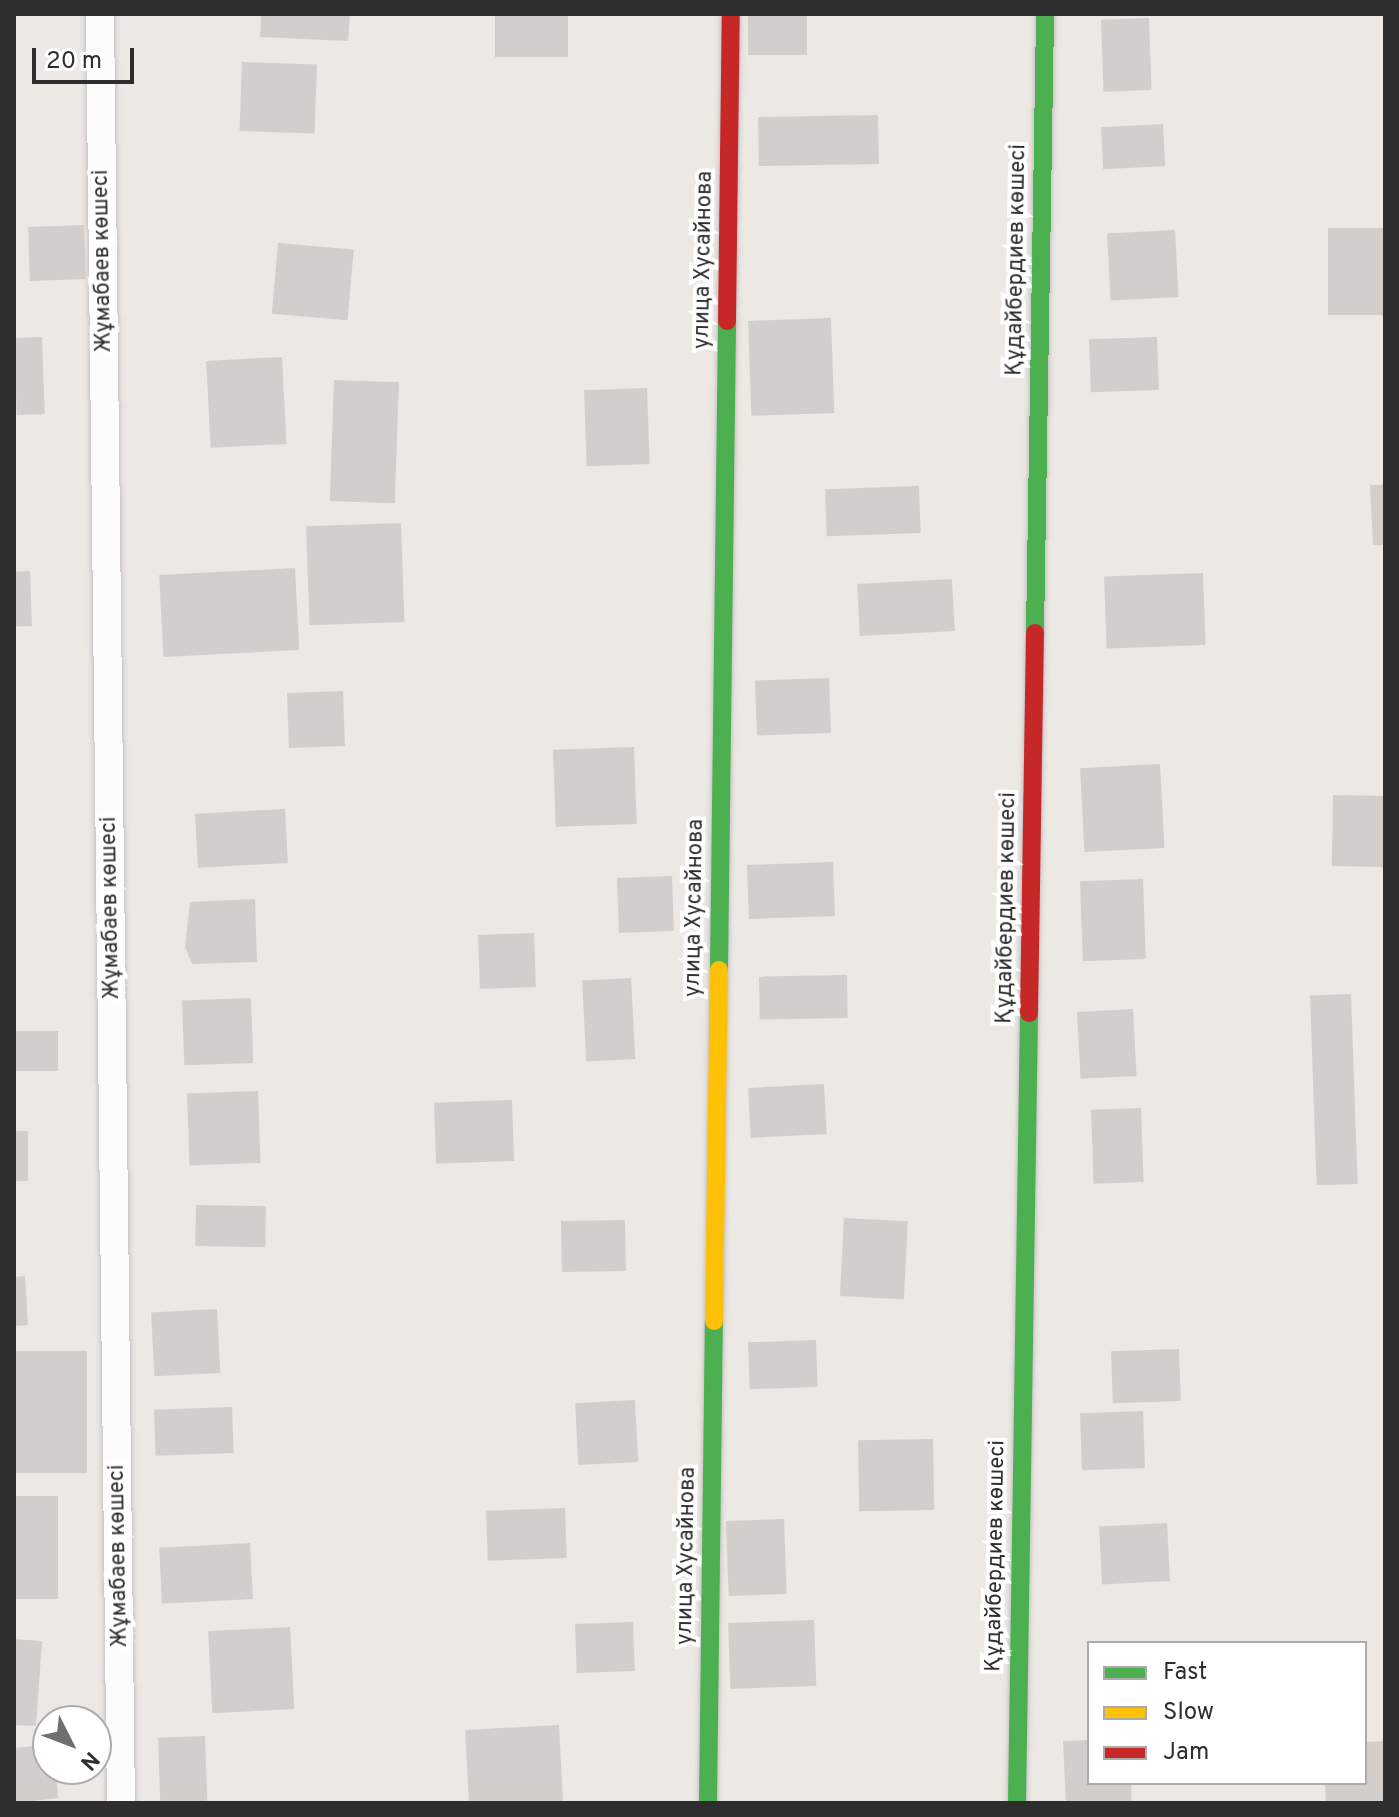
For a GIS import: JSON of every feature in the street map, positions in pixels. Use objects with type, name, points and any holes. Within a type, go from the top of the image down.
[{"type":"street","name":"Жұмабаев көшесі","points":[[100,14],[121,1803]]},
{"type":"street","name":"улица Хусайнова","points":[[708,1803],[731,14]]},
{"type":"street","name":"Құдайбердиев көшесі","points":[[1017,1803],[1045,14]]},
{"type":"building","points":[[261,14],[350,14],[348,41],[260,37]]},
{"type":"building","points":[[495,14],[568,14],[568,57],[495,57]]},
{"type":"building","points":[[748,14],[807,14],[807,55],[748,55]]},
{"type":"building","points":[[1149,18],[1152,90],[1104,92],[1101,20]]},
{"type":"building","points":[[242,62],[317,65],[315,134],[240,131]]},
{"type":"building","points":[[878,115],[879,164],[759,166],[758,117]]},
{"type":"building","points":[[1163,124],[1165,166],[1103,169],[1101,127]]},
{"type":"building","points":[[84,225],[86,279],[30,281],[28,227]]},
{"type":"building","points":[[1328,228],[1385,228],[1385,315],[1328,315]]},
{"type":"building","points":[[1175,230],[1179,297],[1111,300],[1107,234]]},
{"type":"building","points":[[278,243],[354,250],[348,320],[272,314]]},
{"type":"building","points":[[831,318],[834,413],[751,416],[748,321]]},
{"type":"building","points":[[42,337],[45,414],[17,415],[14,338]]},
{"type":"building","points":[[1157,337],[1159,390],[1091,392],[1089,339]]},
{"type":"building","points":[[282,357],[287,444],[211,448],[206,361]]},
{"type":"building","points":[[334,380],[399,382],[395,503],[330,501]]},
{"type":"building","points":[[647,388],[650,464],[587,466],[584,390]]},
{"type":"building","points":[[1370,485],[1385,485],[1385,545],[1373,545]]},
{"type":"building","points":[[919,486],[921,533],[827,536],[825,489]]},
{"type":"building","points":[[401,523],[404,622],[310,625],[306,526]]},
{"type":"building","points":[[295,568],[299,650],[163,657],[159,575]]},
{"type":"building","points":[[30,571],[32,626],[16,627],[14,572]]},
{"type":"building","points":[[1203,573],[1206,645],[1107,648],[1104,576]]},
{"type":"building","points":[[952,579],[955,631],[860,636],[857,584]]},
{"type":"building","points":[[829,678],[831,733],[757,736],[755,681]]},
{"type":"building","points":[[343,691],[345,746],[289,748],[287,693]]},
{"type":"building","points":[[634,747],[637,824],[556,827],[553,750]]},
{"type":"building","points":[[1160,764],[1164,848],[1085,852],[1080,768]]},
{"type":"building","points":[[1333,795],[1385,796],[1384,867],[1332,866]]},
{"type":"building","points":[[285,809],[288,863],[198,868],[195,814]]},
{"type":"building","points":[[833,862],[835,916],[749,919],[747,865]]},
{"type":"building","points":[[672,876],[674,931],[619,933],[617,878]]},
{"type":"building","points":[[1143,879],[1146,959],[1083,961],[1080,881]]},
{"type":"building","points":[[255,899],[257,962],[192,964],[185,947],[190,902]]},
{"type":"building","points":[[534,933],[536,987],[480,989],[478,935]]},
{"type":"building","points":[[847,975],[848,1018],[760,1020],[759,977]]},
{"type":"building","points":[[631,978],[635,1059],[586,1061],[582,981]]},
{"type":"building","points":[[1351,994],[1358,1184],[1317,1185],[1310,995]]},
{"type":"building","points":[[251,998],[253,1063],[184,1065],[182,1000]]},
{"type":"building","points":[[1133,1009],[1137,1076],[1081,1079],[1077,1012]]},
{"type":"building","points":[[14,1031],[58,1031],[58,1071],[14,1071]]},
{"type":"building","points":[[824,1084],[827,1134],[751,1138],[748,1088]]},
{"type":"building","points":[[258,1091],[261,1163],[190,1165],[187,1093]]},
{"type":"building","points":[[512,1100],[514,1161],[436,1164],[434,1103]]},
{"type":"building","points":[[1141,1108],[1144,1182],[1094,1184],[1091,1110]]},
{"type":"building","points":[[14,1131],[28,1131],[28,1181],[14,1181]]},
{"type":"building","points":[[196,1205],[266,1206],[265,1247],[195,1246]]},
{"type":"building","points":[[844,1218],[908,1221],[904,1299],[840,1296]]},
{"type":"building","points":[[625,1220],[626,1271],[562,1272],[561,1221]]},
{"type":"building","points":[[25,1276],[28,1325],[14,1326],[14,1277]]},
{"type":"building","points":[[217,1309],[220,1373],[154,1376],[151,1312]]},
{"type":"building","points":[[816,1340],[818,1387],[750,1389],[748,1342]]},
{"type":"building","points":[[1179,1349],[1181,1401],[1113,1403],[1111,1351]]},
{"type":"building","points":[[14,1351],[87,1351],[87,1473],[14,1473]]},
{"type":"building","points":[[635,1400],[638,1462],[578,1465],[575,1403]]},
{"type":"building","points":[[232,1407],[234,1453],[156,1456],[154,1410]]},
{"type":"building","points":[[1143,1411],[1145,1468],[1082,1470],[1080,1413]]},
{"type":"building","points":[[933,1439],[934,1510],[859,1511],[858,1440]]},
{"type":"building","points":[[14,1496],[58,1496],[58,1599],[14,1599]]},
{"type":"building","points":[[565,1508],[567,1558],[488,1561],[486,1511]]},
{"type":"building","points":[[784,1519],[787,1594],[729,1596],[726,1521]]},
{"type":"building","points":[[1167,1523],[1170,1581],[1102,1584],[1099,1527]]},
{"type":"building","points":[[250,1543],[253,1599],[162,1604],[159,1548]]},
{"type":"building","points":[[814,1620],[816,1686],[730,1689],[728,1623]]},
{"type":"building","points":[[633,1622],[635,1671],[577,1673],[575,1624]]},
{"type":"building","points":[[290,1627],[294,1709],[212,1713],[208,1631]]},
{"type":"building","points":[[14,1639],[42,1641],[37,1705],[32,1705],[32,1726],[14,1725]]},
{"type":"building","points":[[559,1725],[563,1803],[469,1803],[465,1730]]},
{"type":"building","points":[[205,1736],[207,1803],[160,1803],[158,1738]]},
{"type":"building","points":[[1087,1740],[1087,1785],[1131,1785],[1132,1803],[1066,1803],[1063,1741]]},
{"type":"building","points":[[1385,1741],[1385,1803],[1326,1803],[1325,1785],[1367,1785],[1367,1742]]},
{"type":"building","points":[[32,1746],[32,1785],[57,1785],[58,1798],[14,1803],[14,1748]]},
{"type":"traffic: fast","points":[[1035,633],[1045,14]]},
{"type":"traffic: fast","points":[[719,970],[727,321]]},
{"type":"traffic: fast","points":[[1017,1803],[1029,1013]]},
{"type":"traffic: fast","points":[[708,1803],[714,1321]]},
{"type":"traffic: slow","points":[[714,1321],[719,970]]},
{"type":"traffic: jam","points":[[727,321],[731,14]]},
{"type":"traffic: jam","points":[[1029,1013],[1035,633]]}]
